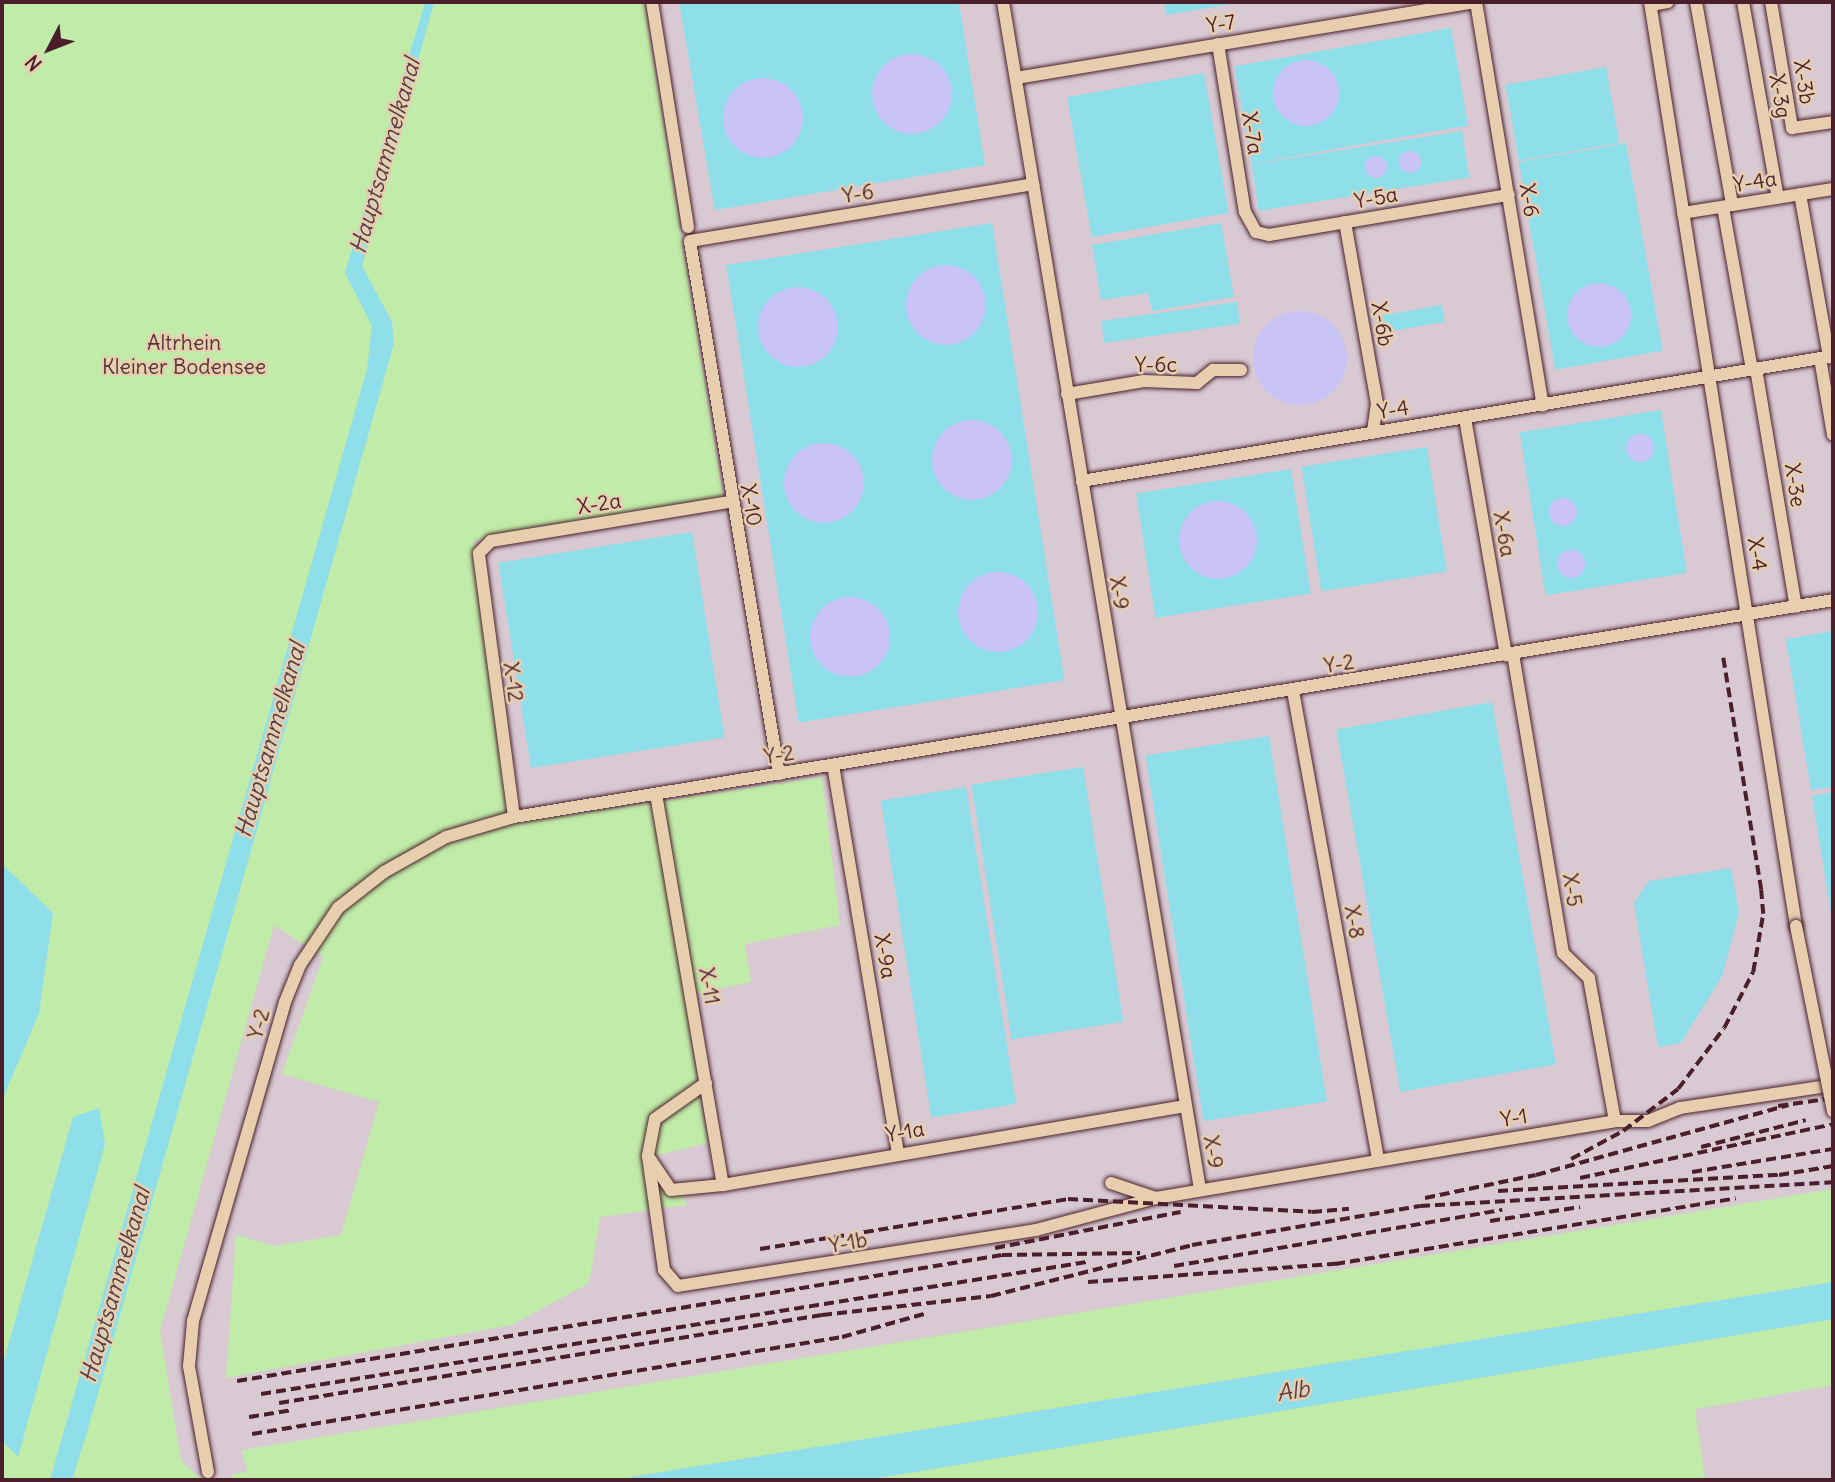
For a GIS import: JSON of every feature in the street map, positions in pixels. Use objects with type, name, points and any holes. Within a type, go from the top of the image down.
[{"type":"street","points":[[652,2],[688,227]]},
{"type":"street","name":"X-9","points":[[1003,2],[1200,1190]]},
{"type":"street","name":"Y-7","points":[[1016,78],[1475,2]]},
{"type":"street","name":"X-6","points":[[1475,2],[1543,405]]},
{"type":"street","points":[[1651,3],[1668,2]]},
{"type":"street","name":"X-3e","points":[[1696,2],[1754,370],[1796,607]]},
{"type":"street","name":"X-3g","points":[[1743,2],[1778,198]]},
{"type":"street","name":"X-3b","points":[[1771,2],[1792,128],[1833,122]]},
{"type":"street","name":"X-4","points":[[1651,3],[1796,926],[1833,1111]]},
{"type":"street","name":"X-7a","points":[[1218,44],[1251,226]]},
{"type":"street","name":"Y-6","points":[[691,242],[1032,184]]},
{"type":"street","name":"Y-4a","points":[[1683,213],[1833,189]]},
{"type":"street","points":[[1800,194],[1827,357],[1833,435]]},
{"type":"street","name":"Y-5a","points":[[1251,226],[1269,235],[1509,195]]},
{"type":"street","name":"X-6b","points":[[1345,222],[1377,402],[1373,433]]},
{"type":"street","name":"X-10","points":[[691,242],[730,502],[779,774]]},
{"type":"street","points":[[1710,377],[1827,357]]},
{"type":"street","name":"Y-6c","points":[[1068,394],[1144,381],[1196,383],[1213,370],[1241,370]]},
{"type":"street","name":"Y-4","points":[[1082,481],[1710,377]]},
{"type":"street","name":"X-6a","points":[[1465,418],[1509,655]]},
{"type":"street","name":"X-2a","points":[[479,553],[491,541],[730,502]]},
{"type":"street","name":"X-12","points":[[479,553],[514,817]]},
{"type":"street","name":"Y-2","points":[[208,1472],[189,1366],[192,1321],[300,965],[338,908],[384,872],[446,837],[514,817],[1293,691],[1833,600]]},
{"type":"street","name":"X-5","points":[[1509,655],[1563,953],[1589,978],[1615,1121]]},
{"type":"street","name":"X-8","points":[[1293,691],[1378,1160]]},
{"type":"street","name":"X-9a","points":[[833,765],[898,1153]]},
{"type":"street","name":"X-11","points":[[656,794],[723,1185]]},
{"type":"street","name":"Y-1b","points":[[706,1083],[655,1119],[648,1156],[664,1270],[678,1286],[688,1288],[1036,1230],[1156,1198],[1200,1190]]},
{"type":"street","name":"Y-1","points":[[1200,1190],[1615,1121],[1648,1121],[1680,1108],[1833,1085]]},
{"type":"street","name":"Y-1a","points":[[648,1156],[671,1189],[723,1185],[1185,1106]]},
{"type":"street","name":"Y-1b","points":[[1111,1183],[1156,1198]]},
{"type":"shaded area","points":[[534,2],[1833,2],[1833,1189],[243,1450],[247,1472],[231,1475],[232,1480],[203,1480],[181,1461],[160,1331]]},
{"type":"shaded area","points":[[1833,1375],[1833,1480],[1205,1480]]},
{"type":"green space","name":"Altrhein Kleiner Bodensee","points":[[2,2],[425,2],[354,289],[369,316],[376,347],[50,1480],[2,1480]]},
{"type":"green space","points":[[434,2],[644,2],[723,497],[474,541],[515,823],[822,777],[840,925],[745,944],[751,982],[684,996],[708,1143],[657,1155],[664,1189],[683,1194],[687,1205],[600,1217],[589,1283],[512,1325],[226,1378],[236,1235],[275,1246],[341,1235],[379,1102],[282,1074],[323,957],[274,925],[160,1331],[181,1461],[203,1480],[72,1480],[394,343],[392,322],[362,266]]},
{"type":"green space","points":[[1833,1189],[1833,1282],[613,1480],[232,1480],[231,1475],[247,1471],[242,1450]]},
{"type":"green space","points":[[1833,1319],[1833,1385],[1695,1409],[1705,1480],[866,1480]]},
{"type":"water","name":"Hauptsammelkanal","points":[[425,2],[434,2],[362,266],[392,322],[394,343],[88,1429],[72,1480],[50,1480],[367,369],[372,326],[345,273]]},
{"type":"water","points":[[679,2],[959,2],[985,165],[715,210]]},
{"type":"water","points":[[1164,2],[1244,2],[1166,15]]},
{"type":"water","points":[[1451,28],[1468,125],[1252,164],[1234,66]]},
{"type":"water","points":[[1606,67],[1619,143],[1519,161],[1506,85]]},
{"type":"water","points":[[1204,73],[1229,213],[1092,237],[1067,97]]},
{"type":"water","points":[[1462,131],[1469,177],[1259,211],[1252,164]]},
{"type":"water","points":[[1626,143],[1663,351],[1555,370],[1519,162]]},
{"type":"water","points":[[992,223],[1064,680],[799,722],[726,265]]},
{"type":"water","points":[[1221,223],[1234,297],[1152,311],[1148,293],[1101,300],[1092,245]]},
{"type":"water","points":[[1237,302],[1240,324],[1104,343],[1101,321]]},
{"type":"water","points":[[1442,305],[1445,322],[1383,333],[1380,316]]},
{"type":"water","points":[[1661,410],[1687,573],[1546,595],[1520,432]]},
{"type":"water","points":[[1427,447],[1447,571],[1321,591],[1302,467]]},
{"type":"water","points":[[1291,469],[1311,593],[1156,618],[1136,494]]},
{"type":"water","points":[[692,532],[725,737],[531,768],[498,563]]},
{"type":"water","points":[[1833,631],[1833,787],[1811,790],[1786,639]]},
{"type":"water","points":[[1492,702],[1556,1064],[1400,1092],[1336,729]]},
{"type":"water","points":[[1269,736],[1327,1101],[1203,1121],[1146,756]]},
{"type":"water","points":[[1083,767],[1123,1022],[1012,1040],[971,785]]},
{"type":"water","points":[[966,787],[1016,1104],[931,1118],[881,800]]},
{"type":"water","points":[[1833,792],[1833,925],[1812,796]]},
{"type":"water","points":[[2,864],[53,913],[39,1013],[2,1101]]},
{"type":"water","points":[[1731,868],[1739,913],[1722,976],[1681,1043],[1658,1047],[1634,903],[1649,881]]},
{"type":"water","points":[[99,1108],[105,1144],[18,1457],[2,1441],[2,1367],[73,1117]]},
{"type":"water","name":"Alb","points":[[1833,1282],[1833,1319],[866,1480],[613,1480]]},
{"type":"building","points":[[912,54],[927,57],[940,66],[949,79],[952,94],[949,109],[940,122],[927,131],[912,134],[897,131],[884,122],[875,109],[872,94],[875,79],[884,66],[897,57]]},
{"type":"building","points":[[1306,60],[1329,70],[1339,93],[1329,116],[1306,126],[1283,116],[1273,93],[1283,70]]},
{"type":"building","points":[[763,78],[778,81],[791,90],[800,103],[803,118],[800,133],[791,146],[778,155],[763,158],[748,155],[735,146],[726,133],[723,118],[726,103],[735,90],[748,81]]},
{"type":"building","points":[[1410,151],[1418,154],[1421,162],[1418,170],[1410,173],[1402,170],[1399,162],[1402,154]]},
{"type":"building","points":[[1376,156],[1384,159],[1387,167],[1384,175],[1376,178],[1368,175],[1365,167],[1368,159]]},
{"type":"building","points":[[946,265],[961,268],[974,277],[983,290],[986,305],[983,320],[974,333],[961,342],[946,345],[931,342],[918,333],[909,320],[906,305],[909,290],[918,277],[931,268]]},
{"type":"building","points":[[1599,283],[1617,289],[1625,297],[1631,315],[1625,333],[1617,341],[1599,347],[1581,341],[1573,333],[1567,315],[1573,297],[1581,289]]},
{"type":"building","points":[[798,287],[813,290],[826,299],[835,312],[838,327],[835,342],[826,355],[813,364],[798,367],[783,364],[770,355],[761,342],[758,327],[761,312],[770,299],[783,290]]},
{"type":"building","points":[[1300,311],[1318,315],[1333,325],[1343,340],[1347,358],[1343,376],[1333,391],[1318,401],[1300,405],[1282,401],[1267,391],[1257,376],[1253,358],[1257,340],[1267,325],[1282,315]]},
{"type":"building","points":[[972,420],[987,423],[1000,432],[1009,445],[1012,460],[1009,475],[1000,488],[987,497],[972,500],[957,497],[944,488],[935,475],[932,460],[935,445],[944,432],[957,423]]},
{"type":"building","points":[[1640,434],[1650,438],[1654,448],[1650,458],[1640,462],[1630,458],[1626,448],[1630,438]]},
{"type":"building","points":[[824,443],[839,446],[852,455],[861,468],[864,483],[861,498],[852,511],[839,520],[824,523],[809,520],[796,511],[787,498],[784,483],[787,468],[796,455],[809,446]]},
{"type":"building","points":[[1563,498],[1573,502],[1577,512],[1573,522],[1563,526],[1553,522],[1549,512],[1553,502]]},
{"type":"building","points":[[1218,501],[1233,504],[1250,518],[1257,540],[1254,555],[1240,572],[1218,579],[1203,576],[1186,562],[1179,540],[1182,525],[1196,508]]},
{"type":"building","points":[[1571,550],[1581,554],[1585,564],[1581,574],[1571,578],[1561,574],[1557,564],[1561,554]]},
{"type":"building","points":[[998,572],[1013,575],[1026,584],[1035,597],[1038,612],[1035,627],[1026,640],[1013,649],[998,652],[983,649],[970,640],[961,627],[958,612],[961,597],[970,584],[983,575]]},
{"type":"building","points":[[850,597],[865,600],[878,609],[887,622],[890,637],[887,652],[878,665],[865,674],[850,677],[835,674],[822,665],[813,652],[810,637],[813,622],[822,609],[835,600]]},
{"type":"railway","points":[[1571,1159],[1623,1131],[1678,1089],[1724,1028],[1753,972],[1763,914],[1761,890],[1723,658]]},
{"type":"railway","points":[[1778,1106],[1833,1098]]},
{"type":"railway","points":[[1425,1198],[1536,1175],[1788,1105]]},
{"type":"railway","points":[[1701,1147],[1806,1120]]},
{"type":"railway","points":[[1580,1178],[1833,1124]]},
{"type":"railway","points":[[1692,1172],[1833,1149]]},
{"type":"railway","points":[[1498,1191],[1779,1175],[1833,1166]]},
{"type":"railway","points":[[279,1403],[822,1315],[991,1296],[1192,1245],[1420,1206],[1833,1182]]},
{"type":"railway","points":[[1088,1282],[1335,1264],[1736,1198]]},
{"type":"railway","points":[[760,1249],[1068,1199],[1312,1212],[1349,1209]]},
{"type":"railway","points":[[1490,1221],[1580,1207]]},
{"type":"railway","points":[[1174,1266],[1502,1210]]},
{"type":"railway","points":[[995,1248],[1181,1212]]},
{"type":"railway","points":[[237,1381],[1002,1255],[1140,1253]]},
{"type":"railway","points":[[261,1394],[1087,1262]]},
{"type":"railway","points":[[252,1434],[842,1337],[924,1314]]},
{"type":"railway","points":[[249,1417],[292,1410]]}]
